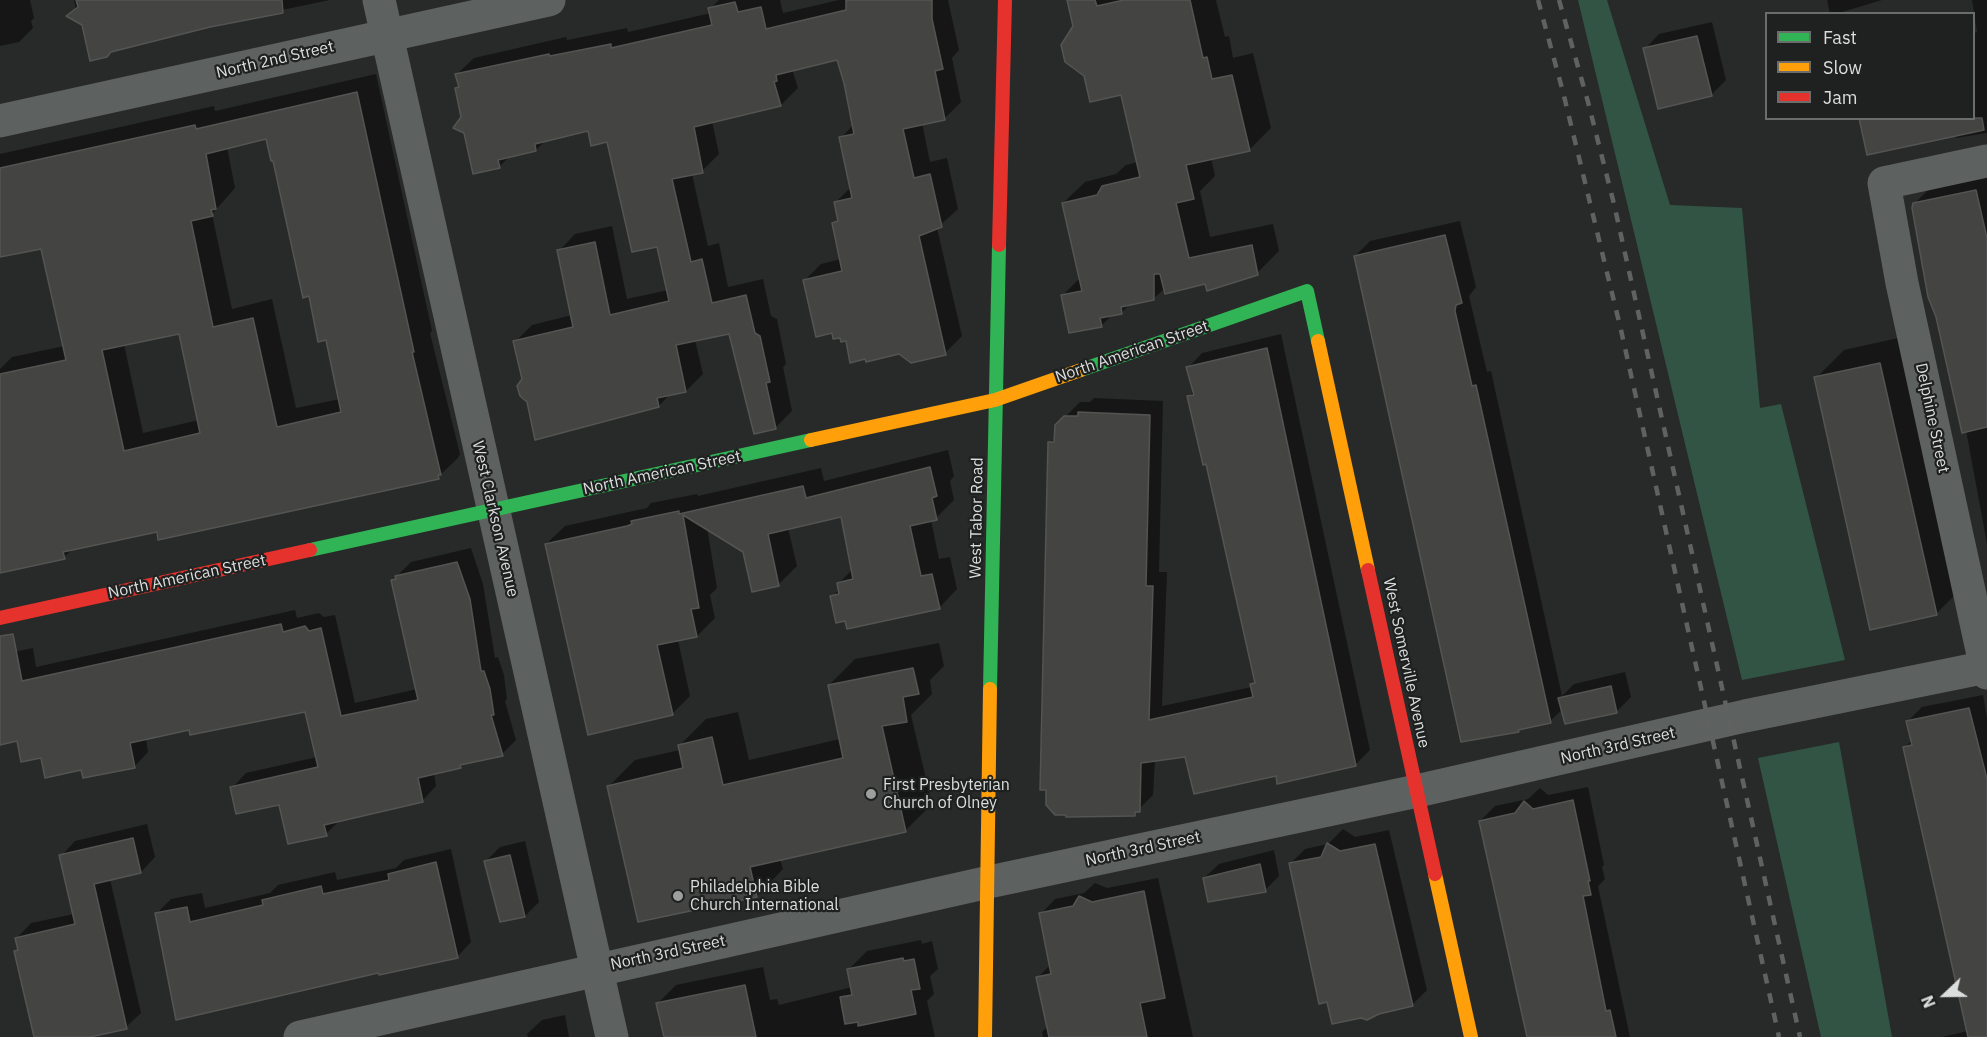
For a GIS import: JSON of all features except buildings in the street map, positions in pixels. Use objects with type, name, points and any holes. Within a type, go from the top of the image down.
[{"type":"street","name":"West Clarkson Avenue","points":[[380,0],[612,1037]]},
{"type":"street","name":"North 2nd Street","points":[[0,121],[549,0]]},
{"type":"street","name":"West Tabor Road","points":[[985,1037],[989,882],[994,400],[1005,0]]},
{"type":"street","name":"Delphine Street","points":[[1987,161],[1884,183],[1905,295],[1987,669]]},
{"type":"street","name":"North American Street","points":[[0,618],[994,400],[1307,291],[1308,296]]},
{"type":"street","name":"West Somerville Avenue","points":[[1308,296],[1470,1037]]},
{"type":"street","name":"North 3rd Street","points":[[300,1037],[597,969],[1745,716],[1987,669]]},
{"type":"green space","points":[[1578,0],[1607,0],[1670,205],[1742,208],[1760,408],[1781,404],[1845,660],[1742,680]]},
{"type":"green space","points":[[1839,742],[1892,1037],[1821,1037],[1758,758]]},
{"type":"railway","points":[[1538,0],[1563,92],[1621,330],[1779,1037]]},
{"type":"railway","points":[[1559,0],[1614,204],[1800,1037]]},
{"type":"traffic: fast","points":[[990,689],[999,245]]},
{"type":"traffic: fast","points":[[1081,370],[1307,291],[1318,341]]},
{"type":"traffic: fast","points":[[310,550],[811,440]]},
{"type":"traffic: slow","points":[[1318,341],[1368,570]]},
{"type":"traffic: slow","points":[[811,440],[995,400],[1081,370]]},
{"type":"traffic: slow","points":[[985,1037],[990,689]]},
{"type":"traffic: slow","points":[[1435,874],[1471,1037]]},
{"type":"traffic: jam","points":[[999,245],[1005,0]]},
{"type":"traffic: jam","points":[[0,618],[310,550]]},
{"type":"traffic: jam","points":[[1368,570],[1435,874]]},
{"type":"place","name":"First Presbyterian Church of Olney","points":[[871,794]]},
{"type":"place","name":"Philadelphia Bible Church International","points":[[678,896]]}]
